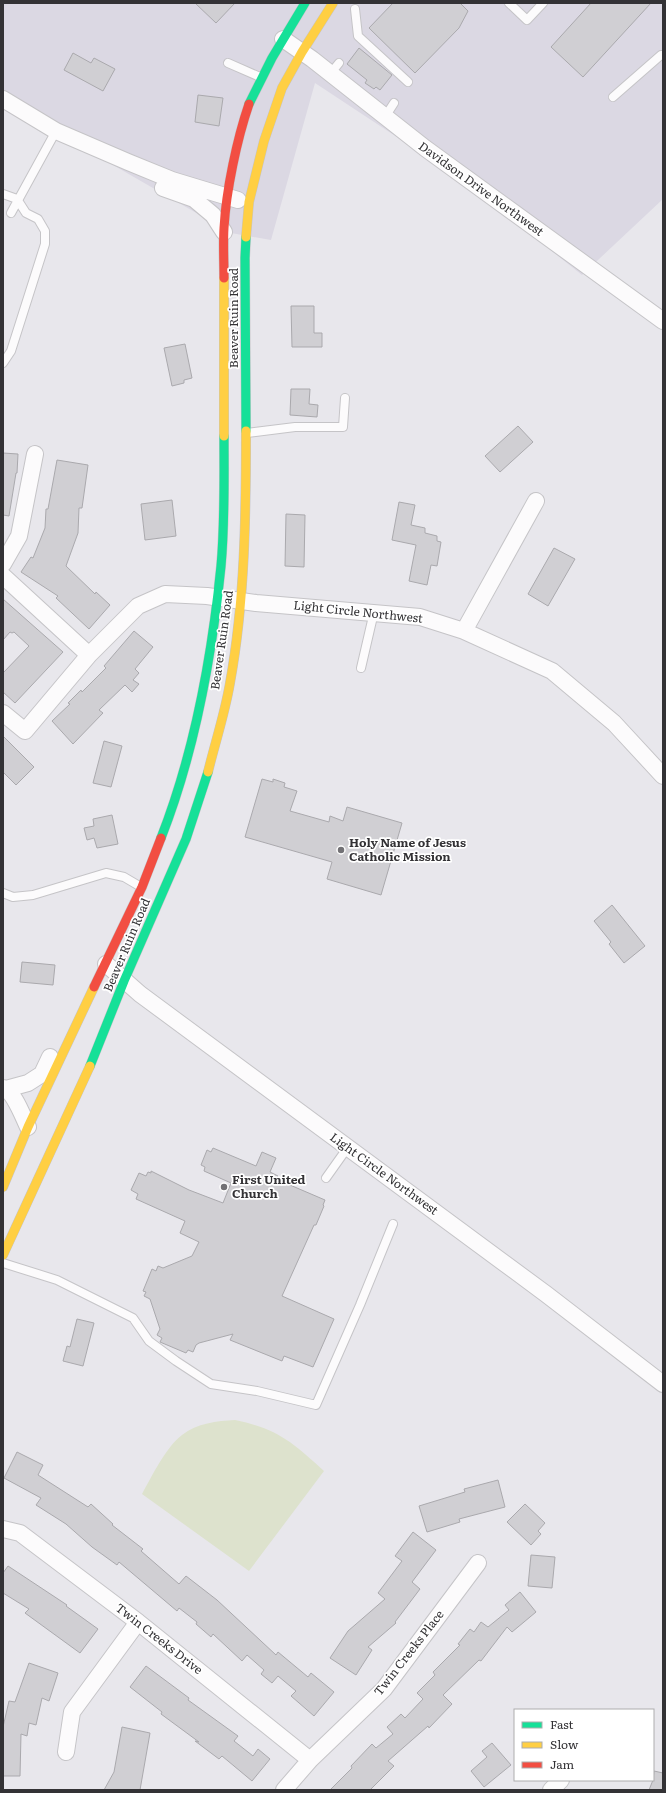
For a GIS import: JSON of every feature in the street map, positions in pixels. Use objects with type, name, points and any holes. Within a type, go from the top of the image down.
[{"type":"main road","name":"Beaver Ruin Road","points":[[3,1187],[28,1127],[69,1044],[142,887],[167,823],[187,762],[206,673],[217,599],[224,513],[224,232],[228,197],[245,116],[261,78],[305,3]]},
{"type":"main road","name":"Beaver Ruin Road","points":[[3,1255],[98,1048],[124,981],[186,839],[208,773],[230,684],[240,601],[246,501],[245,258],[249,202],[264,141],[282,88],[302,52],[333,3]]},
{"type":"street","name":"Davidson Drive Northwest","points":[[283,39],[302,52],[335,68],[385,117],[432,153],[663,321]]},
{"type":"street","points":[[3,99],[56,131],[80,142],[172,180],[249,202]]},
{"type":"street","points":[[80,142],[101,159],[129,175],[194,199],[213,215],[224,232]]},
{"type":"street","points":[[3,564],[19,536],[35,454]]},
{"type":"street","points":[[464,631],[536,501]]},
{"type":"street","points":[[3,576],[90,655]]},
{"type":"street","name":"Light Circle Northwest","points":[[3,712],[26,731],[90,655],[138,606],[165,594],[207,596],[217,599],[420,616],[464,631],[552,670],[614,724],[663,776]]},
{"type":"street","name":"Light Circle Northwest","points":[[106,964],[124,981],[546,1294],[663,1384]]},
{"type":"street","points":[[28,1127],[17,1103],[5,1088],[28,1083],[42,1074],[56,1046],[69,1044]]},
{"type":"street","name":"Twin Creeks Drive","points":[[3,1529],[20,1533],[138,1622],[310,1760]]},
{"type":"street","name":"Twin Creeks Place","points":[[284,1790],[310,1760],[384,1689],[478,1563]]},
{"type":"street","points":[[66,1752],[72,1712],[138,1622]]},
{"type":"street","points":[[551,1790],[560,1781]]},
{"type":"lane","points":[[509,3],[527,20],[543,3]]},
{"type":"lane","points":[[355,10],[358,36],[408,82]]},
{"type":"lane","points":[[613,97],[661,55],[663,55]]},
{"type":"lane","points":[[228,63],[261,78]]},
{"type":"lane","points":[[385,117],[394,103]]},
{"type":"lane","points":[[10,213],[56,131]]},
{"type":"lane","points":[[3,194],[17,199],[26,213],[38,219],[45,231],[46,244],[11,351],[3,363]]},
{"type":"lane","points":[[246,433],[295,427],[343,428],[345,398]]},
{"type":"lane","points":[[361,668],[374,612]]},
{"type":"lane","points":[[3,892],[13,897],[33,895],[106,873],[124,877],[142,887]]},
{"type":"lane","points":[[326,1178],[348,1147]]},
{"type":"lane","points":[[3,1263],[57,1280],[133,1318],[149,1341],[211,1384],[257,1391],[316,1405],[360,1305],[393,1224]]},
{"type":"shaded area","points":[[3,3],[663,3],[663,199],[582,275],[468,184],[315,83],[271,240],[231,233],[61,135],[3,99]]},
{"type":"green space","points":[[235,1420],[274,1432],[293,1444],[324,1471],[249,1571],[142,1494],[165,1454],[182,1435],[201,1425]]},
{"type":"building","points":[[195,3],[235,3],[216,23]]},
{"type":"building","points":[[393,3],[460,3],[468,11],[459,28],[415,73],[369,28]]},
{"type":"building","points":[[591,3],[651,3],[583,77],[551,47]]},
{"type":"building","points":[[359,48],[392,75],[380,90],[376,87],[374,89],[365,83],[367,80],[347,64]]},
{"type":"building","points":[[73,53],[91,63],[94,58],[115,69],[103,91],[64,70]]},
{"type":"building","points":[[198,95],[223,98],[219,126],[195,122]]},
{"type":"building","points":[[291,306],[314,306],[314,333],[322,333],[322,347],[292,347]]},
{"type":"building","points":[[185,344],[192,378],[184,380],[184,383],[172,386],[164,348]]},
{"type":"building","points":[[291,389],[310,389],[309,404],[318,405],[317,417],[290,415]]},
{"type":"building","points":[[518,426],[533,442],[500,472],[485,456]]},
{"type":"building","points":[[3,453],[18,454],[17,473],[9,516],[3,515]]},
{"type":"building","points":[[57,460],[88,465],[82,508],[79,508],[78,533],[66,566],[95,594],[96,592],[110,605],[89,629],[56,598],[58,596],[21,572],[31,557],[33,558],[45,528],[46,509],[48,509]]},
{"type":"building","points":[[172,500],[176,536],[145,540],[141,504]]},
{"type":"building","points":[[399,502],[415,505],[411,525],[425,528],[425,533],[437,536],[437,541],[441,542],[437,566],[431,565],[427,585],[409,581],[416,545],[392,540]]},
{"type":"building","points":[[286,514],[305,515],[304,567],[285,566]]},
{"type":"building","points":[[554,548],[575,559],[548,606],[528,594]]},
{"type":"building","points":[[3,599],[63,652],[15,703],[3,692],[3,673],[29,646],[14,632],[10,632],[3,640]]},
{"type":"building","points":[[134,631],[153,647],[135,669],[139,673],[133,680],[139,684],[132,692],[125,685],[99,710],[103,713],[73,744],[52,721],[70,704],[68,703],[81,690],[82,692],[106,668],[104,666]]},
{"type":"building","points":[[3,736],[34,767],[16,785],[3,772]]},
{"type":"building","points":[[104,741],[122,746],[111,787],[93,783]]},
{"type":"building","name":"Holy Name of Jesus Catholic Mission","points":[[262,779],[273,782],[273,779],[285,783],[284,787],[297,791],[290,811],[329,822],[330,816],[343,821],[347,807],[402,823],[381,895],[327,879],[332,862],[245,837]]},
{"type":"building","points":[[112,815],[118,844],[97,848],[94,838],[87,840],[84,828],[94,826],[93,819]]},
{"type":"building","points":[[612,905],[645,946],[624,963],[609,944],[611,942],[594,921]]},
{"type":"building","points":[[22,962],[55,965],[53,985],[20,982]]},
{"type":"building","points":[[213,1148],[256,1166],[262,1152],[276,1158],[270,1172],[278,1176],[276,1179],[325,1200],[316,1225],[314,1225],[282,1296],[334,1319],[313,1367],[284,1356],[282,1361],[230,1340],[233,1334],[199,1343],[196,1345],[193,1352],[188,1350],[186,1353],[160,1342],[162,1338],[157,1335],[160,1329],[150,1299],[144,1296],[146,1292],[143,1291],[152,1269],[156,1271],[158,1266],[163,1268],[192,1256],[199,1242],[180,1233],[185,1221],[136,1199],[138,1194],[131,1190],[139,1173],[146,1176],[148,1172],[151,1173],[151,1171],[189,1190],[223,1203],[231,1183],[204,1171],[205,1167],[201,1165],[207,1150],[211,1152]]},
{"type":"building","points":[[77,1319],[94,1323],[83,1366],[63,1361],[67,1346],[70,1347]]},
{"type":"building","points":[[17,1452],[43,1465],[38,1475],[88,1507],[91,1504],[113,1524],[112,1525],[143,1549],[141,1551],[179,1584],[186,1576],[217,1600],[276,1655],[278,1652],[308,1677],[311,1673],[334,1692],[314,1716],[291,1696],[296,1691],[278,1676],[272,1683],[261,1674],[264,1670],[247,1655],[242,1661],[213,1634],[211,1637],[196,1624],[197,1622],[179,1608],[177,1611],[119,1562],[117,1565],[92,1547],[66,1524],[36,1505],[41,1498],[4,1478]]},
{"type":"building","points":[[498,1480],[505,1507],[459,1519],[460,1522],[427,1532],[419,1506],[465,1492],[464,1489]]},
{"type":"building","points":[[525,1504],[545,1523],[538,1531],[541,1534],[531,1545],[507,1522]]},
{"type":"building","points":[[413,1532],[436,1550],[412,1582],[420,1589],[395,1622],[396,1623],[368,1647],[372,1650],[356,1675],[330,1658],[348,1631],[385,1599],[378,1593],[402,1561],[395,1556]]},
{"type":"building","points":[[531,1555],[555,1557],[552,1588],[528,1586]]},
{"type":"building","points":[[8,1566],[67,1605],[66,1606],[98,1629],[80,1653],[25,1613],[29,1609],[3,1593],[3,1573]]},
{"type":"building","points":[[520,1592],[536,1612],[512,1632],[507,1627],[481,1661],[479,1660],[443,1695],[452,1704],[429,1728],[428,1726],[388,1761],[394,1766],[370,1790],[330,1790],[352,1768],[351,1766],[372,1744],[376,1748],[393,1734],[387,1727],[401,1714],[405,1718],[423,1699],[417,1693],[435,1675],[433,1672],[460,1645],[458,1644],[470,1629],[474,1632],[481,1622],[488,1627],[509,1610],[505,1605]]},
{"type":"building","points":[[29,1663],[58,1673],[49,1701],[42,1698],[36,1725],[29,1723],[27,1736],[21,1734],[20,1776],[3,1776],[3,1727],[9,1701],[15,1702]]},
{"type":"building","points":[[146,1666],[189,1698],[188,1700],[238,1736],[234,1741],[253,1756],[258,1749],[270,1759],[252,1781],[222,1756],[219,1759],[195,1741],[199,1742],[161,1714],[162,1712],[130,1687]]},
{"type":"building","points":[[122,1727],[150,1733],[140,1790],[104,1790],[114,1772]]},
{"type":"building","points":[[492,1743],[511,1765],[484,1787],[471,1771],[487,1757],[482,1751]]},
{"type":"building","points":[[654,1771],[663,1773],[663,1790],[649,1790],[653,1781],[654,1781]]},
{"type":"traffic: fast","points":[[249,104],[272,58],[305,3]]},
{"type":"traffic: fast","points":[[246,237],[246,431]]},
{"type":"traffic: fast","points":[[161,838],[183,773],[207,669],[221,566],[224,501],[224,436]]},
{"type":"traffic: fast","points":[[90,1066],[124,981],[186,839],[208,772]]},
{"type":"traffic: slow","points":[[246,237],[249,202],[264,141],[282,88],[302,52],[333,3]]},
{"type":"traffic: slow","points":[[224,278],[224,436]]},
{"type":"traffic: slow","points":[[208,772],[228,694],[239,620],[244,557],[246,431]]},
{"type":"traffic: slow","points":[[3,1187],[28,1127],[94,987]]},
{"type":"traffic: slow","points":[[3,1255],[90,1066]]},
{"type":"traffic: jam","points":[[224,278],[224,234],[227,198],[236,149],[249,104]]},
{"type":"traffic: jam","points":[[94,987],[142,887],[161,838]]},
{"type":"place","name":"Holy Name of Jesus Catholic Mission","points":[[341,850]]},
{"type":"place","name":"First United Church","points":[[224,1187]]}]
